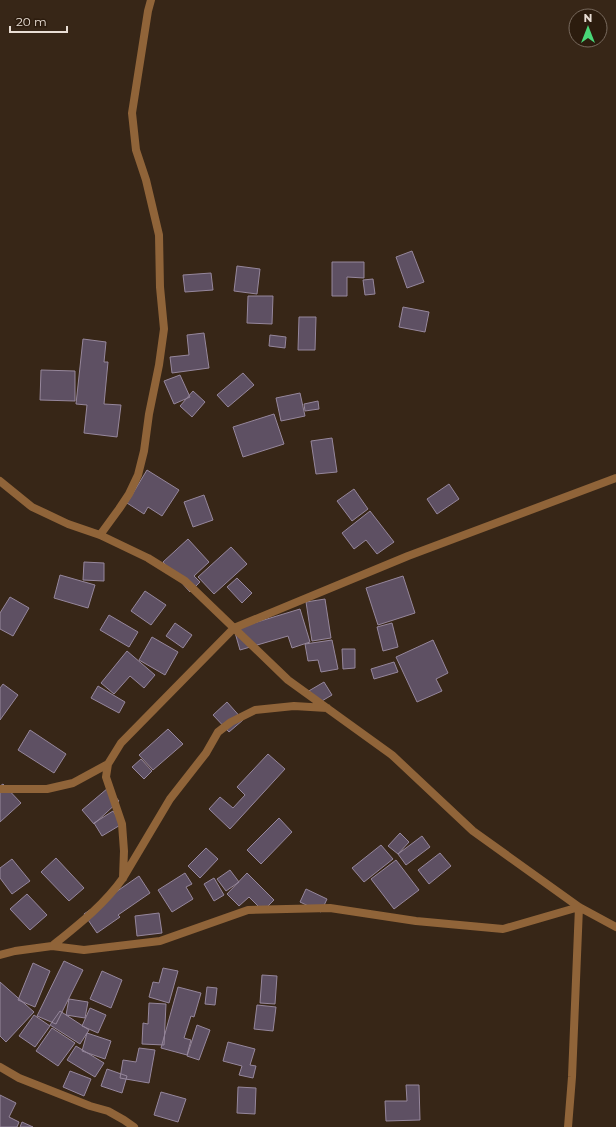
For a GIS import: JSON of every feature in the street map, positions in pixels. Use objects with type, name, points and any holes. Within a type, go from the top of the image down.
[{"type":"street","points":[[100,535],[125,499],[138,475],[144,451],[164,329],[160,287],[159,236],[146,180],[136,150],[132,113],[151,0]]},
{"type":"street","points":[[123,878],[124,851],[122,824],[106,777],[108,764],[121,743],[234,628],[408,556],[616,478]]},
{"type":"street","points":[[0,481],[32,507],[68,524],[100,535],[148,558],[185,582],[288,680],[392,755],[473,831],[579,907],[616,927]]},
{"type":"street","points":[[52,946],[90,915],[114,890],[123,878],[170,799],[206,753],[218,732],[231,722],[255,710],[294,706],[327,708]]},
{"type":"street","points":[[0,789],[47,789],[73,783],[108,764]]},
{"type":"street","points":[[0,955],[15,951],[52,946],[84,950],[160,941],[248,910],[330,908],[416,921],[503,929],[579,907]]},
{"type":"street","points":[[568,1127],[572,1077],[579,907]]},
{"type":"street","points":[[0,1067],[19,1078],[90,1106],[108,1111],[134,1127]]},
{"type":"building","points":[[412,251],[424,282],[407,288],[396,257]]},
{"type":"building","points":[[332,262],[364,262],[364,278],[347,277],[347,296],[332,296]]},
{"type":"building","points":[[237,266],[260,269],[257,294],[234,291]]},
{"type":"building","points":[[211,273],[213,290],[185,292],[183,275]]},
{"type":"building","points":[[373,279],[375,294],[365,295],[363,280]]},
{"type":"building","points":[[248,296],[273,296],[272,324],[247,323]]},
{"type":"building","points":[[403,307],[429,312],[425,332],[399,327]]},
{"type":"building","points":[[299,317],[316,317],[315,350],[298,350]]},
{"type":"building","points":[[204,333],[209,368],[172,373],[170,357],[189,355],[187,335]]},
{"type":"building","points":[[270,335],[286,337],[285,348],[269,346]]},
{"type":"building","points":[[83,339],[106,342],[104,362],[108,362],[104,404],[121,405],[117,437],[84,433],[87,405],[76,404]]},
{"type":"building","points":[[41,370],[75,371],[75,401],[40,400]]},
{"type":"building","points":[[243,373],[254,385],[228,407],[217,395]]},
{"type":"building","points":[[180,375],[190,397],[174,404],[164,381]]},
{"type":"building","points":[[193,391],[205,402],[192,417],[180,406]]},
{"type":"building","points":[[300,393],[305,416],[281,421],[276,398]]},
{"type":"building","points":[[318,401],[319,409],[305,411],[304,404]]},
{"type":"building","points":[[274,414],[284,444],[243,457],[233,427]]},
{"type":"building","points":[[332,438],[337,472],[316,474],[311,441]]},
{"type":"building","points":[[147,470],[179,490],[162,516],[148,507],[144,514],[127,503]]},
{"type":"building","points":[[449,484],[459,499],[437,514],[427,499]]},
{"type":"building","points":[[354,489],[368,509],[352,521],[337,501]]},
{"type":"building","points":[[204,495],[213,520],[193,527],[184,502]]},
{"type":"building","points":[[370,511],[394,542],[377,554],[366,540],[354,549],[342,533]]},
{"type":"building","points":[[188,539],[209,562],[194,576],[200,582],[190,592],[163,562]]},
{"type":"building","points":[[231,547],[247,564],[214,594],[198,577]]},
{"type":"building","points":[[84,562],[104,563],[104,581],[83,580]]},
{"type":"building","points":[[60,575],[95,585],[88,608],[54,598]]},
{"type":"building","points":[[403,576],[415,613],[378,625],[366,588]]},
{"type":"building","points":[[237,578],[252,593],[242,603],[227,587]]},
{"type":"building","points":[[145,591],[166,605],[151,625],[131,611]]},
{"type":"building","points":[[10,597],[29,608],[13,636],[0,629],[0,613]]},
{"type":"building","points":[[325,599],[331,638],[312,641],[306,602]]},
{"type":"building","points":[[300,609],[310,642],[292,648],[288,636],[240,650],[234,629]]},
{"type":"building","points":[[109,615],[138,632],[129,647],[100,630]]},
{"type":"building","points":[[175,623],[192,635],[183,648],[166,636]]},
{"type":"building","points":[[392,623],[398,647],[383,651],[377,627]]},
{"type":"building","points":[[152,637],[178,652],[165,675],[139,660]]},
{"type":"building","points":[[332,640],[338,669],[321,672],[318,660],[308,661],[305,644]]},
{"type":"building","points":[[433,640],[448,673],[436,679],[442,691],[417,702],[396,657]]},
{"type":"building","points":[[342,649],[355,649],[355,668],[343,669]]},
{"type":"building","points":[[127,651],[155,675],[144,688],[130,676],[114,694],[101,683]]},
{"type":"building","points":[[394,662],[398,672],[374,679],[371,669]]},
{"type":"building","points":[[324,682],[332,695],[315,705],[307,692]]},
{"type":"building","points":[[3,684],[18,695],[0,720],[0,688]]},
{"type":"building","points":[[98,686],[125,702],[119,713],[91,698]]},
{"type":"building","points":[[227,702],[243,720],[229,732],[213,715]]},
{"type":"building","points":[[168,729],[183,744],[153,770],[139,755]]},
{"type":"building","points":[[30,730],[66,754],[54,773],[18,750]]},
{"type":"building","points":[[268,754],[285,769],[230,829],[209,809],[220,797],[233,808],[245,795],[237,787]]},
{"type":"building","points":[[141,759],[152,771],[144,779],[132,767]]},
{"type":"building","points":[[3,784],[21,803],[0,822],[0,786]]},
{"type":"building","points":[[108,788],[119,801],[94,824],[82,810]]},
{"type":"building","points":[[113,811],[122,824],[102,836],[94,823]]},
{"type":"building","points":[[279,818],[292,832],[261,864],[247,850]]},
{"type":"building","points":[[400,833],[409,842],[398,854],[388,846]]},
{"type":"building","points":[[422,836],[430,847],[406,865],[398,854]]},
{"type":"building","points":[[381,845],[393,859],[364,882],[352,868]]},
{"type":"building","points":[[206,848],[218,859],[200,878],[188,866]]},
{"type":"building","points":[[440,853],[451,866],[429,884],[418,870]]},
{"type":"building","points":[[56,858],[84,888],[69,901],[41,872]]},
{"type":"building","points":[[12,859],[30,881],[12,894],[0,878],[0,868]]},
{"type":"building","points":[[396,860],[419,890],[394,909],[371,879]]},
{"type":"building","points":[[230,870],[239,882],[226,891],[217,879]]},
{"type":"building","points":[[185,873],[192,884],[186,887],[193,899],[172,912],[158,890]]},
{"type":"building","points":[[247,873],[274,900],[263,911],[249,897],[239,906],[227,894]]},
{"type":"building","points":[[139,876],[150,893],[118,915],[120,917],[97,933],[84,914]]},
{"type":"building","points":[[214,878],[224,895],[214,901],[204,884]]},
{"type":"building","points":[[306,889],[327,899],[321,912],[300,902]]},
{"type":"building","points":[[27,894],[47,915],[30,930],[10,909]]},
{"type":"building","points":[[159,913],[162,933],[137,936],[135,916]]},
{"type":"building","points":[[64,961],[83,970],[56,1024],[37,1016]]},
{"type":"building","points":[[33,963],[50,971],[35,1007],[18,1000]]},
{"type":"building","points":[[163,968],[178,971],[169,1003],[149,997],[153,982],[159,983]]},
{"type":"building","points":[[102,971],[122,980],[111,1008],[90,999]]},
{"type":"building","points":[[262,975],[277,976],[275,1004],[260,1003]]},
{"type":"building","points":[[0,982],[34,1012],[6,1042],[0,1036]]},
{"type":"building","points":[[178,987],[201,993],[194,1017],[191,1016],[184,1038],[191,1040],[187,1055],[161,1048]]},
{"type":"building","points":[[207,987],[217,988],[215,1005],[205,1004]]},
{"type":"building","points":[[69,999],[88,1002],[85,1018],[66,1015]]},
{"type":"building","points":[[149,1003],[166,1004],[164,1045],[142,1044],[143,1023],[148,1024]]},
{"type":"building","points":[[257,1005],[276,1007],[273,1031],[254,1029]]},
{"type":"building","points":[[90,1008],[106,1015],[98,1033],[82,1026]]},
{"type":"building","points":[[60,1011],[89,1030],[80,1044],[50,1025]]},
{"type":"building","points":[[34,1015],[50,1026],[35,1047],[19,1036]]},
{"type":"building","points":[[197,1025],[210,1030],[199,1060],[187,1056]]},
{"type":"building","points":[[52,1028],[75,1043],[58,1066],[36,1051]]},
{"type":"building","points":[[87,1033],[111,1041],[105,1059],[82,1051]]},
{"type":"building","points":[[228,1042],[255,1049],[250,1065],[256,1066],[253,1078],[239,1075],[242,1066],[223,1061]]},
{"type":"building","points":[[76,1046],[104,1063],[95,1077],[67,1060]]},
{"type":"building","points":[[139,1048],[155,1050],[149,1083],[120,1078],[123,1060],[136,1062]]},
{"type":"building","points":[[107,1069],[127,1076],[122,1093],[101,1086]]},
{"type":"building","points":[[70,1071],[91,1079],[84,1096],[63,1087]]},
{"type":"building","points":[[406,1085],[419,1085],[420,1120],[386,1121],[385,1101],[407,1101]]},
{"type":"building","points":[[238,1087],[256,1088],[255,1114],[237,1113]]},
{"type":"building","points":[[161,1092],[186,1099],[178,1122],[154,1115]]},
{"type":"building","points":[[0,1095],[16,1103],[9,1117],[19,1122],[17,1127],[0,1127]]},
{"type":"building","points":[[22,1122],[33,1127],[20,1127]]}]
